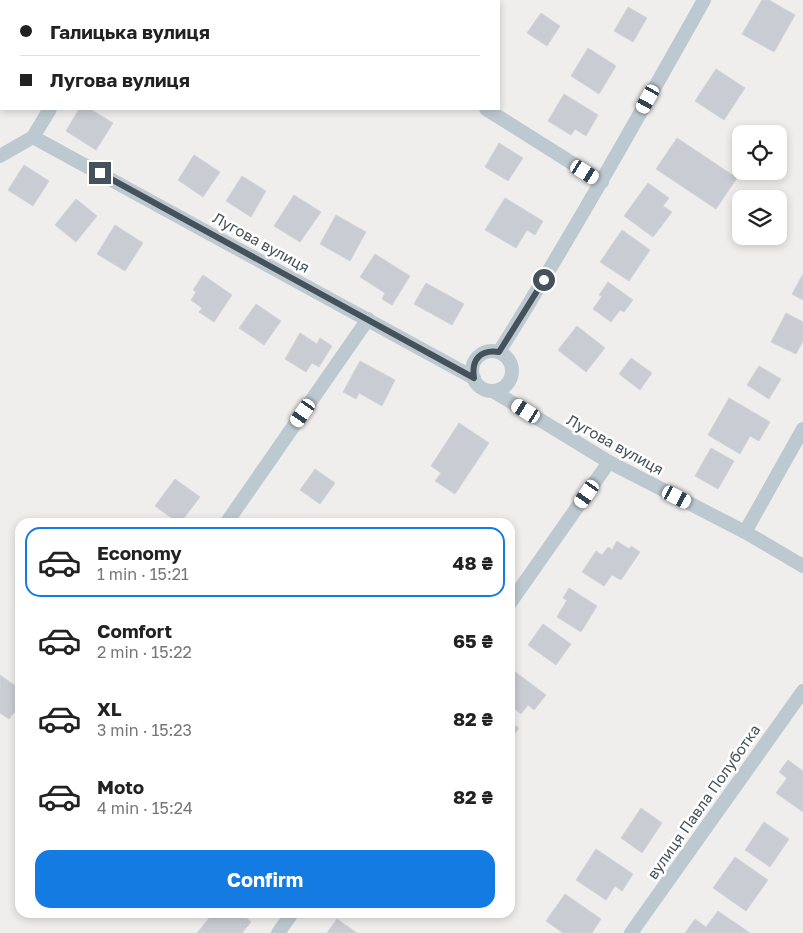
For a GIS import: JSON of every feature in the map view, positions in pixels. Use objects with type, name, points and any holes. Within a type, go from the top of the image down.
[{"type":"street","points":[[499,352],[553,266],[602,182],[704,0]]},
{"type":"street","points":[[0,156],[32,136],[49,110]]},
{"type":"street","points":[[488,110],[602,182]]},
{"type":"street","name":"Лугова вулиця","points":[[32,136],[474,378]]},
{"type":"street","points":[[230,518],[368,320]]},
{"type":"street","points":[[485,352],[499,352],[506,356],[510,362],[511,377],[501,389],[493,391],[485,389],[478,385],[474,378],[472,370],[474,363],[485,352]]},
{"type":"street","name":"Лугова вулиця","points":[[493,391],[609,462],[745,532],[803,566]]},
{"type":"street","points":[[745,532],[803,429]]},
{"type":"street","points":[[515,596],[609,462]]},
{"type":"street","name":"вулиця Павла Полуботка","points":[[631,933],[803,690]]},
{"type":"street","points":[[278,933],[288,918]]},
{"type":"building","points":[[762,0],[769,0],[795,15],[774,52],[742,34]]},
{"type":"building","points":[[628,7],[647,18],[633,42],[614,31]]},
{"type":"building","points":[[541,13],[560,26],[547,46],[527,33]]},
{"type":"building","points":[[588,48],[616,66],[599,94],[571,76]]},
{"type":"building","points":[[716,69],[745,88],[724,120],[695,101]]},
{"type":"building","points":[[564,94],[598,115],[586,136],[575,129],[571,135],[548,121]]},
{"type":"building","points":[[78,110],[92,110],[113,123],[96,150],[66,131]]},
{"type":"building","points":[[677,138],[732,175],[732,180],[736,180],[716,209],[656,169]]},
{"type":"building","points":[[499,143],[523,158],[508,181],[485,167]]},
{"type":"building","points":[[194,155],[220,172],[203,197],[178,180]]},
{"type":"building","points":[[24,165],[49,181],[33,206],[8,190]]},
{"type":"building","points":[[242,176],[266,191],[251,217],[226,201]]},
{"type":"building","points":[[648,183],[669,198],[663,206],[672,212],[653,237],[624,216]]},
{"type":"building","points":[[294,195],[321,212],[300,242],[274,226]]},
{"type":"building","points":[[505,198],[543,221],[535,235],[527,230],[516,248],[485,230]]},
{"type":"building","points":[[76,199],[97,216],[76,242],[55,225]]},
{"type":"building","points":[[336,215],[366,232],[350,261],[320,244]]},
{"type":"building","points":[[115,225],[143,243],[125,271],[97,254]]},
{"type":"building","points":[[622,230],[650,250],[629,281],[600,262]]},
{"type":"building","points":[[375,254],[410,276],[392,305],[382,299],[385,293],[360,277]]},
{"type":"building","points":[[803,274],[803,300],[792,294]]},
{"type":"building","points":[[203,275],[232,295],[214,322],[199,312],[202,308],[191,300],[196,292],[193,290]]},
{"type":"building","points":[[608,282],[633,300],[624,312],[620,310],[611,322],[593,309],[602,296],[599,295]]},
{"type":"building","points":[[426,283],[464,304],[452,325],[414,304]]},
{"type":"building","points":[[256,304],[281,321],[264,345],[239,328]]},
{"type":"building","points":[[786,313],[803,322],[803,341],[796,354],[771,342]]},
{"type":"building","points":[[577,326],[605,348],[586,372],[558,350]]},
{"type":"building","points":[[300,333],[317,344],[320,338],[332,346],[319,367],[312,363],[306,372],[285,359]]},
{"type":"building","points":[[631,358],[652,373],[640,390],[619,374]]},
{"type":"building","points":[[360,361],[395,380],[382,406],[359,393],[356,399],[343,392]]},
{"type":"building","points":[[759,366],[781,379],[769,399],[747,385]]},
{"type":"building","points":[[729,398],[770,422],[759,441],[750,436],[740,454],[708,435]]},
{"type":"building","points":[[459,423],[489,443],[455,494],[435,481],[441,473],[431,466]]},
{"type":"building","points":[[711,448],[734,461],[718,489],[695,476]]},
{"type":"building","points":[[315,469],[335,483],[320,504],[300,490]]},
{"type":"building","points":[[175,479],[200,497],[184,518],[172,518],[155,506]]},
{"type":"building","points":[[617,541],[629,549],[631,546],[640,552],[621,580],[612,575],[604,586],[582,572],[596,551],[602,555],[608,547],[612,550]]},
{"type":"building","points":[[569,588],[597,606],[581,632],[557,617],[567,600],[563,598]]},
{"type":"building","points":[[543,624],[571,644],[556,665],[528,645]]},
{"type":"building","points":[[515,672],[546,695],[534,710],[528,705],[521,714],[515,709]]},
{"type":"building","points":[[0,675],[15,686],[15,711],[9,719],[0,713]]},
{"type":"building","points":[[515,725],[519,728],[515,733]]},
{"type":"building","points":[[788,760],[803,771],[803,812],[776,793],[787,778],[779,772]]},
{"type":"building","points":[[641,808],[662,823],[642,853],[621,838]]},
{"type":"building","points":[[764,822],[789,839],[770,867],[745,850]]},
{"type":"building","points":[[596,849],[633,874],[622,891],[615,886],[606,900],[576,880]]},
{"type":"building","points":[[735,857],[768,880],[746,911],[713,888]]},
{"type":"building","points":[[565,894],[601,919],[592,933],[563,933],[546,921]]},
{"type":"building","points":[[718,911],[750,933],[685,933],[695,919],[706,927]]},
{"type":"building","points":[[209,918],[247,918],[251,922],[242,933],[197,933]]},
{"type":"building","points":[[337,919],[357,933],[327,933]]},
{"type":"route","points":[[100,173],[474,378],[472,370],[478,357],[485,352],[499,352],[544,280]]}]
